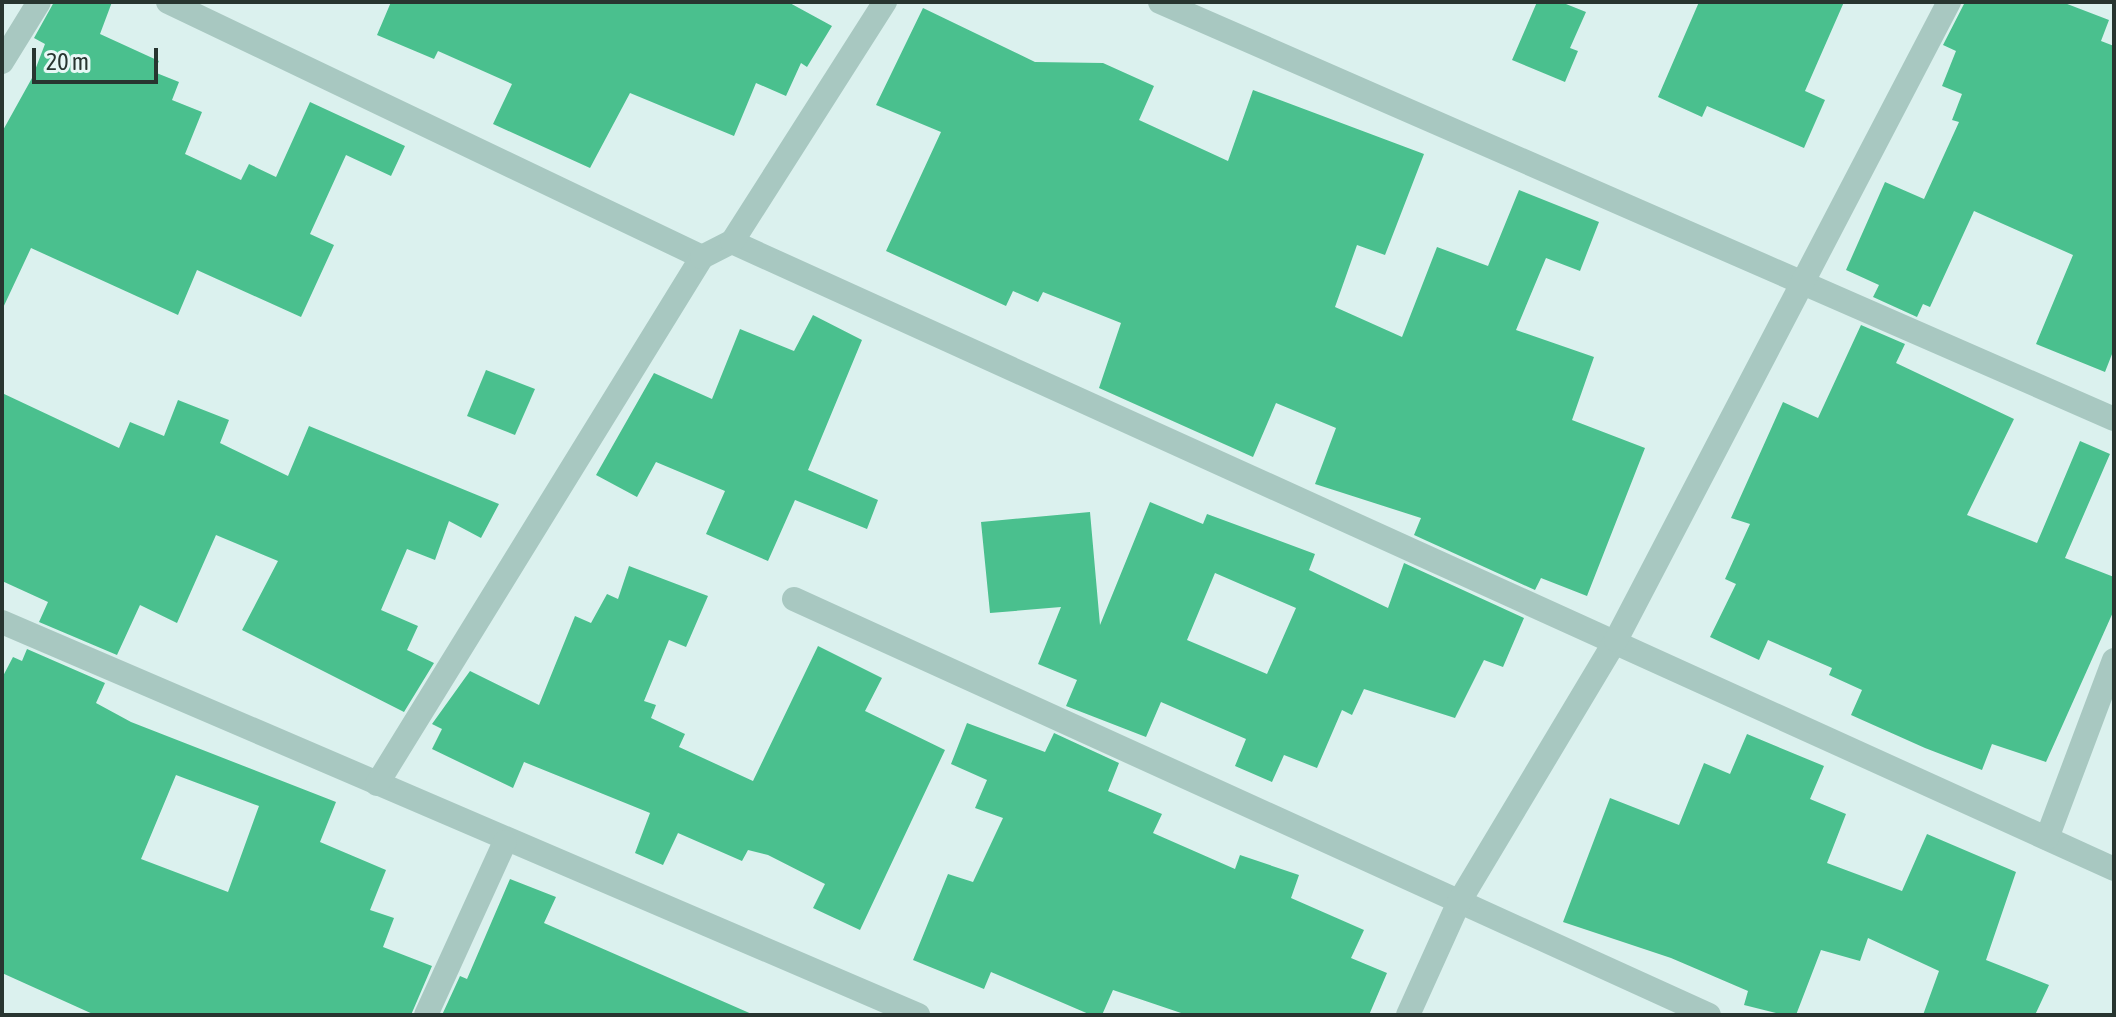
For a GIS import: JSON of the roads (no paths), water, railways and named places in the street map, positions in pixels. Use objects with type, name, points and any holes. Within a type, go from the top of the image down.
[{"type":"street","points":[[2,62],[39,2]]},
{"type":"street","points":[[168,2],[702,257]]},
{"type":"street","points":[[377,784],[702,257],[732,242],[885,2]]},
{"type":"street","points":[[1160,2],[2114,419]]},
{"type":"street","points":[[1408,1015],[1459,902],[1616,640],[1798,280],[1949,2]]},
{"type":"street","points":[[732,242],[1616,640],[2114,869]]},
{"type":"street","points":[[794,599],[1709,1015]]},
{"type":"street","points":[[2,622],[505,842],[918,1015]]},
{"type":"street","points":[[2047,838],[2114,660]]},
{"type":"street","points":[[426,1015],[505,842]]}]
